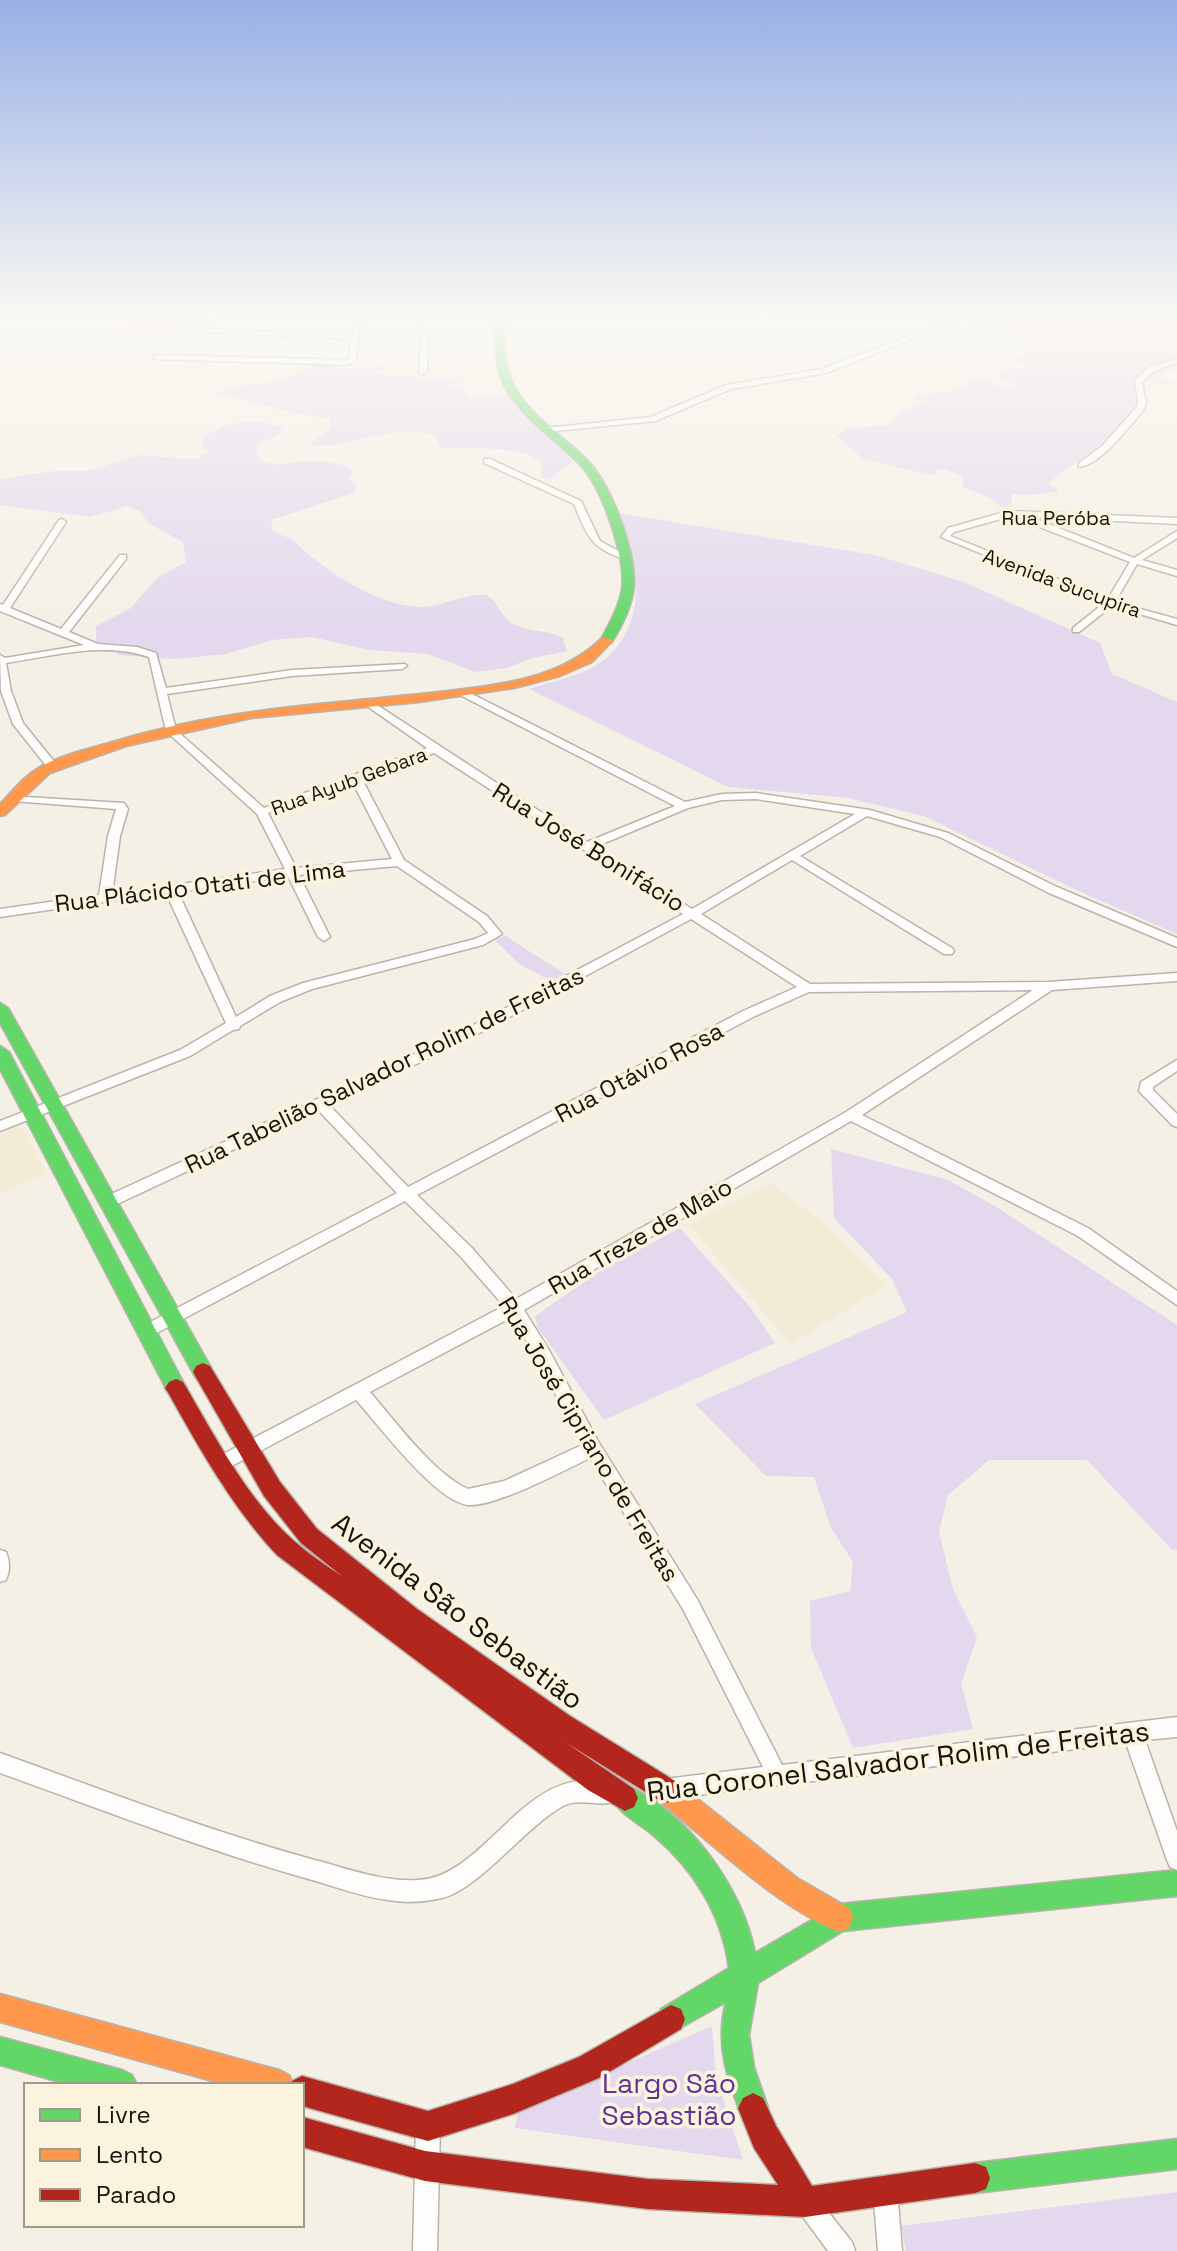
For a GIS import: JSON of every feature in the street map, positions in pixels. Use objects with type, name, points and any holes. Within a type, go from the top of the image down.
[{"type":"main road","points":[[0,812],[24,785],[52,766],[131,739],[269,712],[466,694],[568,670],[603,648],[620,616],[628,583],[604,488],[587,466],[538,422]]},
{"type":"main road","name":"Avenida São Sebastião","points":[[1,1012],[171,1318],[248,1447],[309,1536],[409,1617],[561,1725],[665,1789],[788,1887],[839,1918]]},
{"type":"main road","name":"Avenida São Sebastião","points":[[0,1052],[145,1332],[220,1464],[266,1529],[285,1548],[357,1604],[676,1836],[703,1867],[720,1897],[735,1935],[744,1977]]},
{"type":"main road","points":[[109,1261],[133,1250]]},
{"type":"main road","points":[[266,1529],[290,1512]]},
{"type":"main road","points":[[304,2092],[428,2126],[513,2099],[589,2068],[839,1918],[1177,1883]]},
{"type":"main road","points":[[744,1977],[735,2027],[744,2086],[765,2137],[805,2202]]},
{"type":"main road","points":[[0,2008],[272,2083]]},
{"type":"main road","points":[[0,2051],[115,2083]]},
{"type":"main road","points":[[304,2133],[425,2166],[648,2194],[805,2202],[885,2189],[1177,2154]]},
{"type":"street","points":[[546,430],[623,422]]},
{"type":"street","points":[[1082,465],[1105,448],[1128,422]]},
{"type":"street","points":[[487,461],[578,503],[593,540],[606,551],[622,555]]},
{"type":"street","name":"Rua Peróba","points":[[948,541],[945,537],[951,530],[1008,514],[1177,521]]},
{"type":"street","points":[[1020,515],[1135,561],[1177,573]]},
{"type":"street","points":[[62,522],[2,608],[97,647]]},
{"type":"street","points":[[1076,630],[1110,603],[1135,561],[1172,542],[1177,534]]},
{"type":"street","name":"Avenida Sucupira","points":[[948,541],[1110,603],[1177,622]]},
{"type":"street","points":[[62,634],[123,557]]},
{"type":"street","points":[[52,766],[18,724],[6,691],[1,660],[97,647],[153,655],[164,691],[171,731],[262,812],[324,937]]},
{"type":"street","points":[[164,691],[292,673],[402,666]]},
{"type":"street","points":[[466,694],[684,806]]},
{"type":"street","name":"Rua José Bonifácio","points":[[371,704],[435,749],[807,988]]},
{"type":"street","name":"Rua Ayub Gebara","points":[[262,812],[435,749]]},
{"type":"street","points":[[0,1126],[185,1053],[275,999],[308,986],[479,942],[496,934],[483,919],[399,862],[356,778]]},
{"type":"street","points":[[586,846],[684,806],[722,797],[756,796],[866,812],[944,835],[1053,890],[1177,943]]},
{"type":"street","points":[[13,798],[120,805],[122,809],[114,836],[105,898]]},
{"type":"street","name":"Rua Tabelião Salvador Rolim de Freitas","points":[[108,1202],[456,1040],[694,913],[866,812]]},
{"type":"street","points":[[791,855],[948,951]]},
{"type":"street","name":"Rua Plácido Otati de Lima","points":[[0,913],[291,872],[399,862]]},
{"type":"street","points":[[171,890],[234,1026]]},
{"type":"street","name":"Rua Otávio Rosa","points":[[145,1332],[748,1014],[807,988],[1048,986],[1177,977]]},
{"type":"street","name":"Rua Treze de Maio","points":[[220,1464],[514,1308],[851,1115],[1048,986]]},
{"type":"street","points":[[1177,1065],[1146,1085],[1146,1091],[1155,1104],[1177,1122]]},
{"type":"street","name":"Rua José Cipriano de Freitas","points":[[320,1104],[353,1143],[432,1215],[472,1257],[514,1308],[593,1448],[659,1550],[708,1637],[777,1775]]},
{"type":"street","points":[[851,1115],[1083,1232],[1177,1299]]},
{"type":"street","points":[[358,1390],[445,1487],[468,1498],[496,1491],[593,1448]]},
{"type":"street","points":[[0,1558],[0,1574]]},
{"type":"street","name":"Rua Coronel Salvador Rolim de Freitas","points":[[0,1763],[257,1854],[387,1890],[420,1891],[444,1887],[468,1871],[536,1811],[564,1794],[586,1791],[619,1795],[1177,1727]]},
{"type":"street","points":[[1132,1731],[1177,1860]]},
{"type":"street","points":[[425,2251],[428,2126]]},
{"type":"street","points":[[885,2189],[890,2251]]},
{"type":"street","points":[[805,2202],[843,2251]]},
{"type":"shaded area","points":[[16,1127],[25,1131],[47,1174],[0,1193],[0,1135]]},
{"type":"shaded area","points":[[770,1183],[826,1225],[887,1285],[791,1344],[689,1225]]},
{"type":"green space","points":[[261,422],[283,428],[280,434],[257,445],[258,457],[270,464],[325,462],[354,471],[348,479],[357,486],[354,493],[271,520],[273,531],[293,540],[336,575],[369,593],[403,605],[436,605],[486,595],[513,624],[563,638],[567,651],[532,658],[507,668],[475,672],[428,654],[369,650],[312,637],[272,640],[226,654],[174,659],[120,655],[96,641],[96,626],[131,608],[157,578],[186,562],[183,542],[149,524],[140,511],[128,506],[90,517],[0,505],[0,479],[55,471],[88,471],[139,455],[196,459],[208,452],[201,444],[204,436],[223,426]]},
{"type":"green space","points":[[331,422],[535,422],[573,461],[549,480],[541,477],[541,463],[534,457],[509,450],[442,449],[435,436],[421,432],[390,433],[327,445],[310,443],[330,429]]},
{"type":"green space","points":[[891,422],[1127,422],[1051,481],[1049,485],[1057,488],[1057,492],[1011,494],[1012,503],[1003,509],[989,497],[964,488],[962,476],[945,469],[937,470],[934,476],[863,459],[836,435],[849,428],[889,425]]},
{"type":"green space","points":[[618,513],[875,555],[964,582],[1100,643],[1112,674],[1177,702],[1177,934],[1074,889],[924,816],[848,798],[728,787],[529,689],[596,666],[618,646],[628,629],[634,610],[635,570],[632,550]]},
{"type":"green space","points":[[506,935],[567,975],[554,982],[519,964],[495,940]]},
{"type":"green space","points":[[831,1149],[948,1180],[998,1208],[1177,1325],[1177,1550],[1172,1550],[1087,1460],[989,1460],[948,1495],[939,1532],[953,1589],[977,1637],[961,1684],[973,1729],[853,1748],[811,1648],[810,1601],[850,1591],[853,1562],[831,1528],[814,1477],[766,1476],[695,1404],[907,1312],[892,1279],[834,1218]]},
{"type":"green space","points":[[680,1228],[750,1307],[775,1343],[604,1420],[538,1328],[535,1316],[605,1268]]},
{"type":"green space","name":"Largo São Sebastião","points":[[712,2026],[716,2078],[743,2160],[515,2128],[518,2111]]},
{"type":"green space","points":[[1177,2192],[1177,2251],[906,2251],[901,2226]]},
{"type":"traffic: fast","points":[[540,422],[596,477],[611,512],[628,582],[624,605],[607,640]]},
{"type":"traffic: fast","points":[[0,1008],[203,1372]]},
{"type":"traffic: fast","points":[[0,1052],[176,1388]]},
{"type":"traffic: fast","points":[[625,1798],[669,1831],[688,1851],[721,1896],[732,1922],[744,1976],[735,2025],[737,2056],[753,2108]]},
{"type":"traffic: fast","points":[[671,2019],[839,1918],[1177,1883]]},
{"type":"traffic: fast","points":[[0,2051],[115,2083]]},
{"type":"traffic: fast","points":[[975,2178],[1177,2154]]},
{"type":"traffic: slow","points":[[0,812],[45,770],[121,743],[251,714],[419,698],[514,684],[556,674],[588,659],[607,640]]},
{"type":"traffic: slow","points":[[666,1790],[788,1887],[839,1918]]},
{"type":"traffic: slow","points":[[0,2008],[272,2083]]},
{"type":"traffic: jam","points":[[203,1372],[272,1489],[309,1536],[409,1617],[561,1725],[666,1790]]},
{"type":"traffic: jam","points":[[176,1388],[239,1492],[285,1548],[597,1781],[625,1798]]},
{"type":"traffic: jam","points":[[304,2092],[428,2126],[513,2099],[589,2068],[671,2019]]},
{"type":"traffic: jam","points":[[753,2108],[765,2137],[805,2202]]},
{"type":"traffic: jam","points":[[304,2133],[425,2166],[648,2194],[805,2202],[975,2178]]}]
